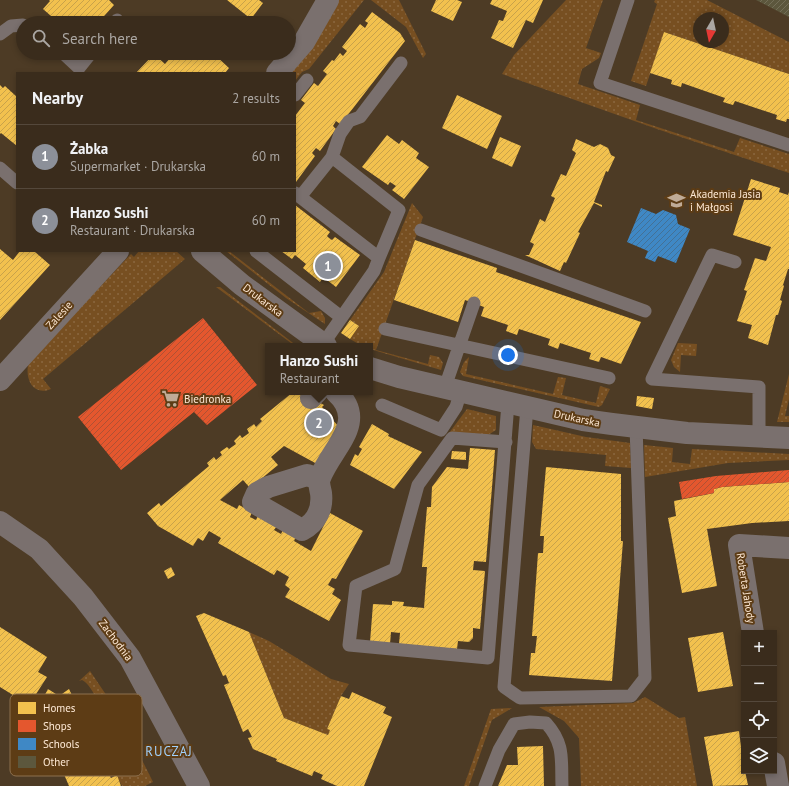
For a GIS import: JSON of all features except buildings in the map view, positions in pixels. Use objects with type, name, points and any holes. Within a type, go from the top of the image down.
[{"type":"street","points":[[296,51],[304,42],[328,0]]},
{"type":"street","points":[[278,72],[288,60]]},
{"type":"street","name":"Zalesie","points":[[0,380],[117,252]]},
{"type":"street","name":"Drukarska","points":[[203,252],[242,285],[322,343]]},
{"type":"street","name":"Drukarska","points":[[373,369],[583,420],[687,433],[789,438]]},
{"type":"street","points":[[319,479],[349,426],[350,416],[347,406],[338,395]]},
{"type":"street","name":"Zachodnia","points":[[0,522],[39,549],[83,597],[130,658],[199,786]]},
{"type":"street","name":"Roberta Jahody","points":[[753,630],[739,545],[789,548]]},
{"type":"street","points":[[776,774],[778,786]]},
{"type":"lane","points":[[628,0],[600,83],[789,145]]},
{"type":"lane","points":[[0,34],[12,26],[16,26]]},
{"type":"lane","points":[[70,60],[79,68],[85,60]]},
{"type":"lane","points":[[379,258],[298,195],[332,157],[340,134],[349,121],[360,117],[401,63]]},
{"type":"lane","points":[[296,94],[307,80]]},
{"type":"lane","points":[[326,343],[341,317],[374,272],[399,210],[332,157]]},
{"type":"lane","points":[[0,168],[16,182]]},
{"type":"lane","points":[[421,230],[489,260],[645,311]]},
{"type":"lane","points":[[257,252],[341,317]]},
{"type":"lane","points":[[735,262],[712,255],[652,379],[759,387],[760,436]]},
{"type":"lane","points":[[382,406],[441,430],[456,407],[453,389],[460,345],[474,303]]},
{"type":"lane","points":[[385,329],[609,378]]},
{"type":"lane","points":[[518,405],[504,687],[520,698],[631,696],[645,678],[636,427]]},
{"type":"lane","points":[[506,442],[452,438],[418,485],[395,569],[356,586],[349,645],[488,658],[506,442],[518,405]]},
{"type":"lane","points":[[485,786],[499,750],[514,724],[530,722],[546,723],[556,734],[561,748],[562,786]]},
{"type":"shaded area","points":[[338,0],[364,0],[309,69],[302,72],[296,80],[296,72],[290,72]]},
{"type":"shaded area","points":[[371,0],[399,0],[426,54],[423,58],[406,27]]},
{"type":"shaded area","points":[[566,0],[603,0],[586,48],[601,53],[599,58],[582,69],[578,84],[640,105],[636,120],[734,152],[740,138],[789,154],[789,173],[657,129],[502,74],[514,55]]},
{"type":"shaded area","points":[[655,0],[707,0],[789,42],[789,74],[712,48],[729,48],[729,12],[693,12],[693,42],[664,32],[646,86],[631,81],[657,4],[654,2]]},
{"type":"shaded area","points":[[412,203],[423,217],[376,350],[428,364],[430,355],[439,357],[443,363],[441,370],[373,350],[373,343],[357,343],[350,339],[359,326],[350,320],[384,272]]},
{"type":"shaded area","points":[[138,252],[177,252],[185,259],[43,379],[51,389],[44,391],[34,388],[28,374],[29,362],[131,254],[134,257]]},
{"type":"shaded area","points":[[227,252],[230,252],[309,313],[321,311],[325,318],[325,324],[286,298]]},
{"type":"shaded area","points":[[216,287],[220,287],[293,343],[291,343]]},
{"type":"shaded area","points":[[678,343],[697,344],[696,356],[681,355],[680,372],[674,367],[671,360]]},
{"type":"shaded area","points":[[469,357],[466,374],[553,394],[558,377],[566,378],[562,395],[596,403],[600,386],[610,389],[602,405],[599,407],[463,376],[460,372],[464,362]]},
{"type":"shaded area","points":[[789,374],[789,399],[785,416],[789,416],[789,422],[777,422]]},
{"type":"shaded area","points":[[467,409],[496,416],[496,430],[488,435],[449,433]]},
{"type":"shaded area","points":[[533,425],[586,437],[630,443],[631,468],[605,466],[606,455],[536,449],[532,442]]},
{"type":"shaded area","points":[[644,445],[673,448],[672,462],[690,464],[692,449],[789,454],[789,460],[728,463],[645,477]]},
{"type":"shaded area","points":[[249,632],[269,641],[331,679],[349,684],[341,696],[327,729],[330,730],[328,735],[284,718]]},
{"type":"shaded area","points":[[90,671],[106,694],[94,694],[85,682],[82,680],[79,681]]},
{"type":"shaded area","points":[[645,697],[679,718],[685,717],[697,786],[581,786],[579,738],[564,721],[539,707],[633,703]]},
{"type":"shaded area","points":[[512,708],[492,720],[469,786],[464,786],[491,709]]},
{"type":"shaded area","points":[[142,760],[153,782],[145,786],[122,786],[117,776],[142,776]]},
{"type":"place","name":"Akademia Jasia i Małgosi","points":[[677,200]]},
{"type":"place","name":"Żabka","points":[[328,266]]},
{"type":"place","name":"Biedronka","points":[[171,399]]},
{"type":"place","name":"Hanzo Sushi","points":[[319,423]]},
{"type":"district","name":"RUCZAJ","points":[[169,751]]}]
